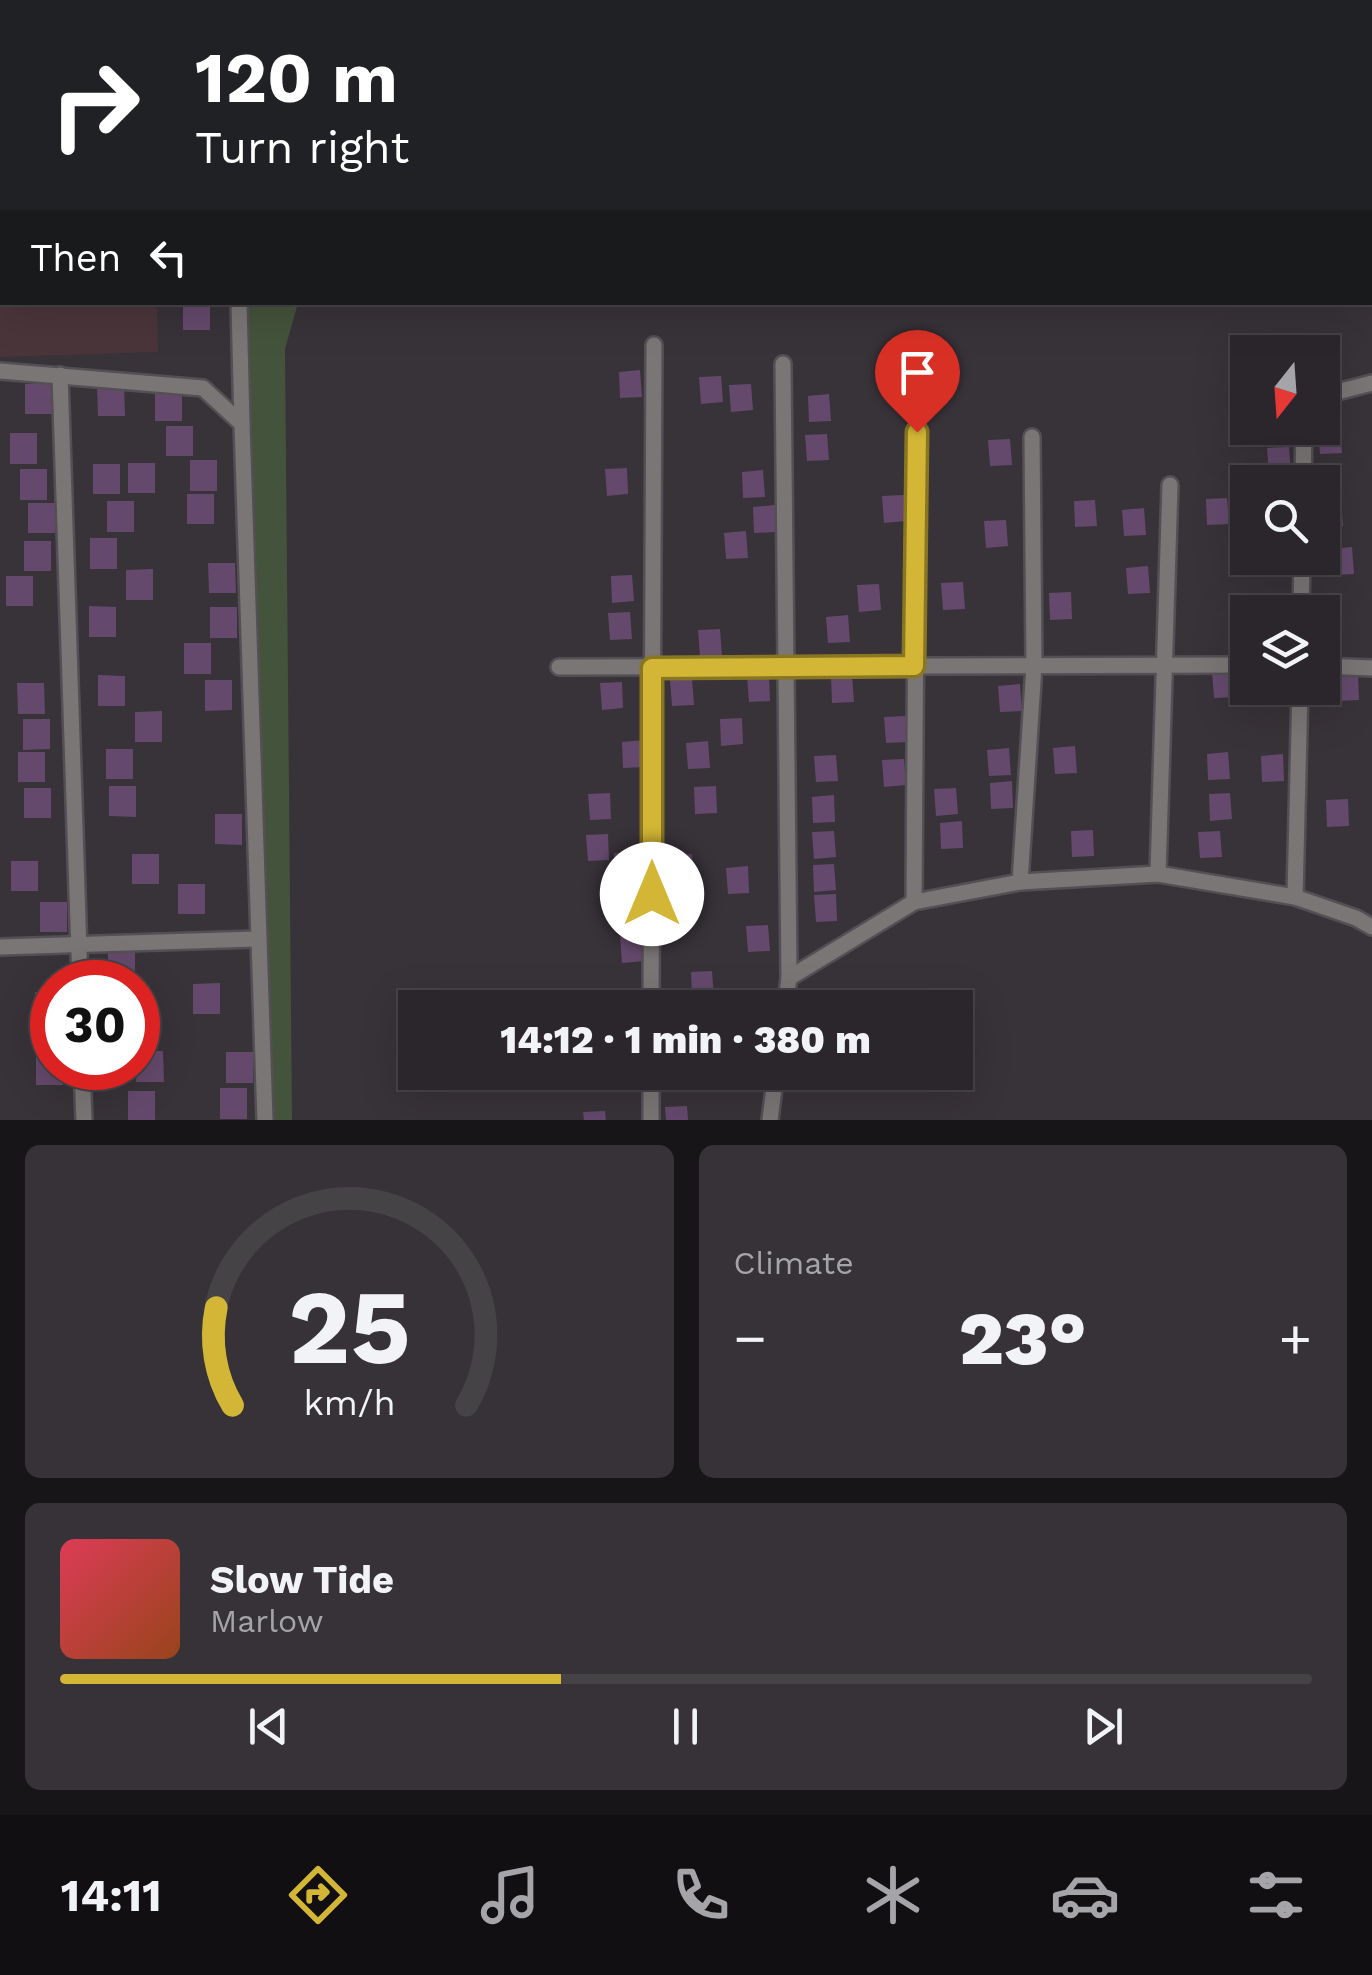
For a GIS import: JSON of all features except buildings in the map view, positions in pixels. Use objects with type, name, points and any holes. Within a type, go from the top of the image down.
[{"type":"street","points":[[238,305],[264,1120]]},
{"type":"street","points":[[651,990],[654,344]]},
{"type":"street","points":[[783,364],[787,990]]},
{"type":"street","points":[[0,371],[204,388],[242,424]]},
{"type":"street","points":[[60,376],[79,960]]},
{"type":"street","points":[[1340,391],[1372,383]]},
{"type":"street","points":[[914,902],[917,432]]},
{"type":"street","points":[[1020,882],[1034,666],[1032,436]]},
{"type":"street","points":[[1158,874],[1170,485]]},
{"type":"street","points":[[559,667],[1230,665]]},
{"type":"street","points":[[1340,667],[1372,668]]},
{"type":"street","points":[[1295,897],[1300,705]]},
{"type":"street","points":[[789,978],[914,902],[1020,882],[1158,874],[1295,897],[1372,926]]},
{"type":"street","points":[[0,947],[258,939]]},
{"type":"street","points":[[83,1090],[84,1120]]},
{"type":"street","points":[[651,1090],[651,1120]]},
{"type":"street","points":[[770,1120],[774,1090]]},
{"type":"shaded area","points":[[0,305],[157,305],[158,352],[0,357]]},
{"type":"green space","points":[[239,305],[297,305],[285,349],[292,1120],[266,1120]]},
{"type":"route","points":[[652,894],[652,668],[914,666],[917,432]]}]
